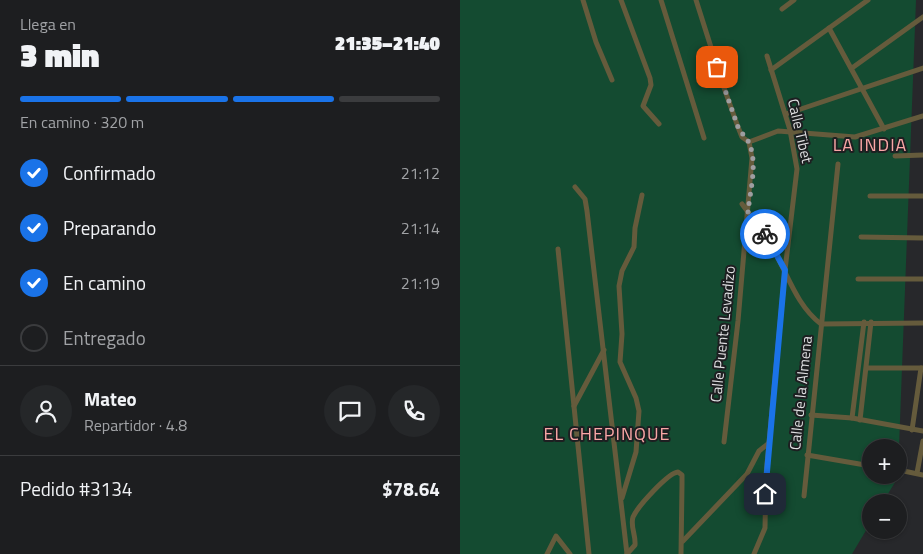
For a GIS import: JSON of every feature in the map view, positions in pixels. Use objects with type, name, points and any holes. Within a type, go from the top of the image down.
[{"type":"street","points":[[583,0],[596,42],[612,80]]},
{"type":"street","points":[[621,0],[650,78],[651,85],[643,106],[659,124]]},
{"type":"street","points":[[661,0],[704,138]]},
{"type":"street","name":"Calle Puente Levadizo","points":[[696,0],[738,127],[742,136],[749,142],[753,172],[724,442]]},
{"type":"street","points":[[782,8],[794,0]]},
{"type":"street","points":[[771,70],[868,0]]},
{"type":"street","points":[[852,68],[923,17]]},
{"type":"street","points":[[829,28],[864,87],[884,129]]},
{"type":"street","name":"Calle Tibet","points":[[754,554],[765,528],[765,494],[769,443],[785,270],[797,169],[786,114],[767,56]]},
{"type":"street","points":[[786,114],[923,68]]},
{"type":"street","points":[[749,142],[778,131],[790,130],[855,138],[923,116]]},
{"type":"street","points":[[895,156],[923,155]]},
{"type":"street","name":"Calle de la Almena","points":[[804,496],[806,455],[838,164]]},
{"type":"street","points":[[575,187],[585,198],[627,554]]},
{"type":"street","points":[[621,500],[636,452],[639,411],[636,398],[620,362],[622,334],[619,286],[622,271],[634,247],[635,228],[642,195]]},
{"type":"street","points":[[870,196],[923,196]]},
{"type":"street","points":[[742,204],[763,232],[809,314],[821,324],[864,322],[923,323]]},
{"type":"street","points":[[861,237],[923,238]]},
{"type":"street","points":[[558,249],[589,554]]},
{"type":"street","points":[[858,279],[923,279]]},
{"type":"street","points":[[852,418],[864,322]]},
{"type":"street","points":[[860,420],[871,322]]},
{"type":"street","points":[[574,406],[604,350]]},
{"type":"street","points":[[866,368],[922,368],[912,430]]},
{"type":"street","points":[[811,415],[852,418],[923,431]]},
{"type":"street","points":[[907,472],[920,474],[923,441]]},
{"type":"street","points":[[683,541],[747,474],[759,451],[769,443]]},
{"type":"street","points":[[806,455],[862,464]]},
{"type":"street","points":[[627,554],[635,544],[632,529],[633,517],[668,476],[675,472],[680,472],[682,475],[683,541],[681,554]]},
{"type":"street","points":[[547,554],[556,536],[570,554]]},
{"type":"green space","points":[[460,0],[916,0],[899,439],[862,439],[862,484],[894,484],[888,494],[862,494],[862,537],[852,554],[460,554]]},
{"type":"way so far","points":[[717,67],[738,127],[742,136],[749,142],[753,172],[748,212],[765,234]]},
{"type":"district","name":"LA INDIA","points":[[870,145]]},
{"type":"district","name":"EL CHEPINQUE","points":[[607,434]]},
{"type":"route","points":[[765,234],[785,270],[765,494]]}]
